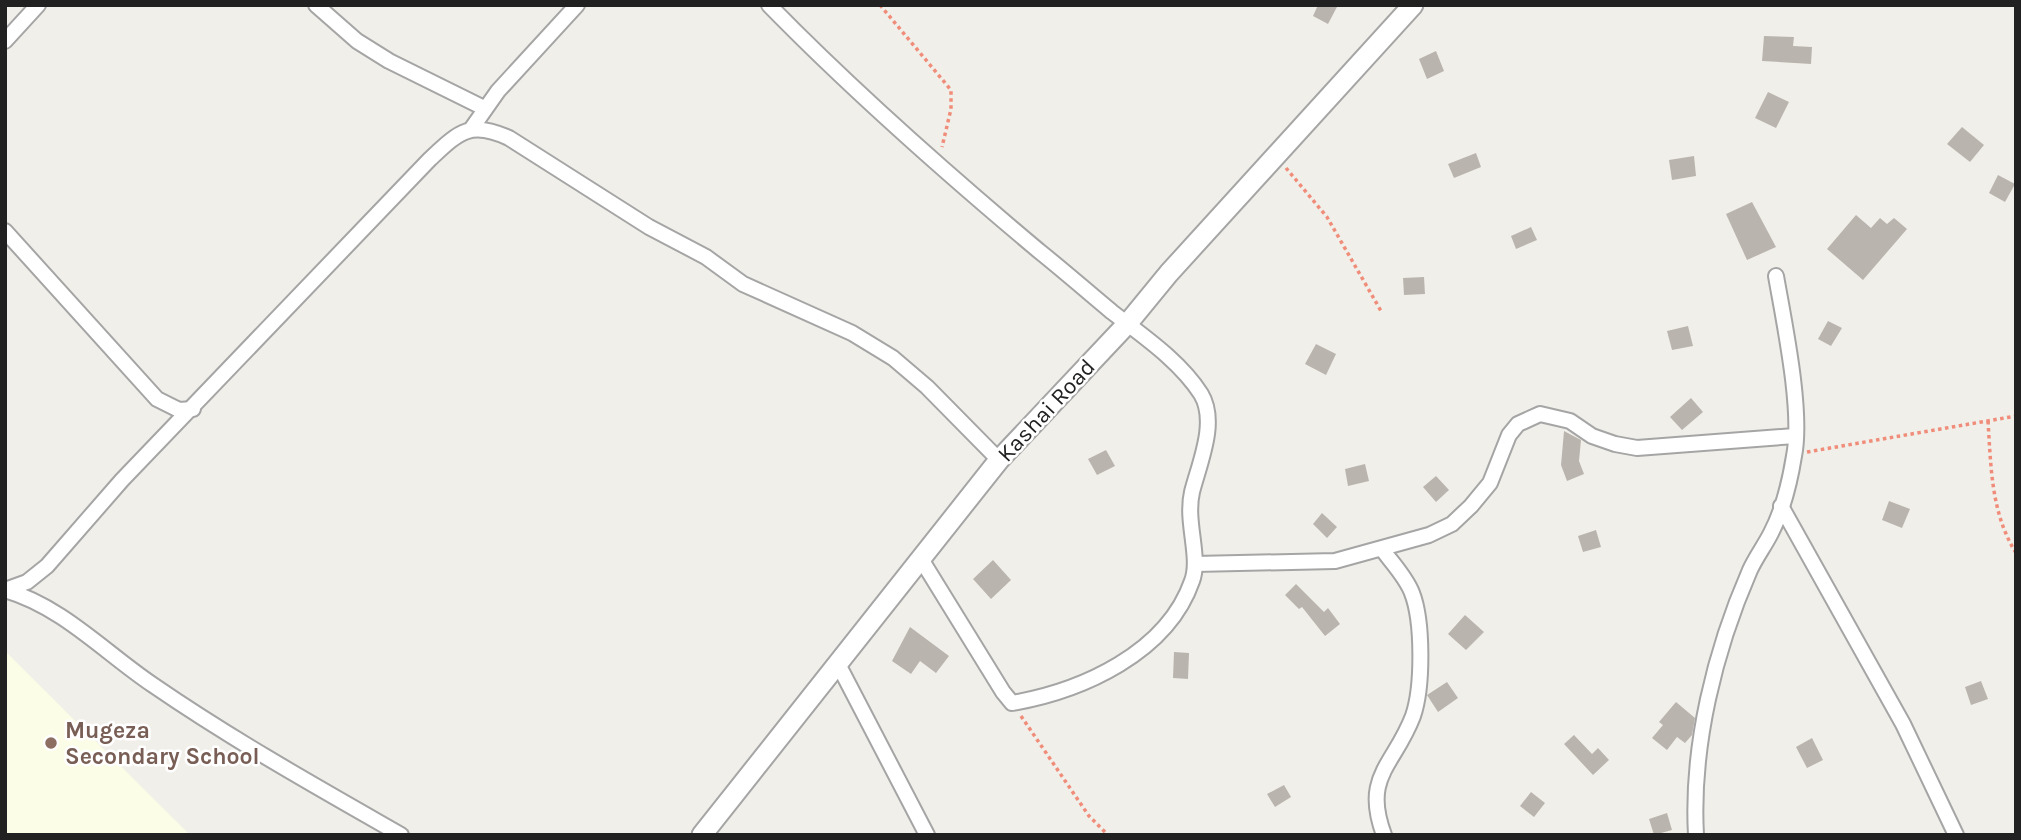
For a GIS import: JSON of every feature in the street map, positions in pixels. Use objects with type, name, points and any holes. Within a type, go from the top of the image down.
[{"type":"street","points":[[5,41],[38,5]]},
{"type":"street","points":[[316,5],[358,41],[389,61],[484,108]]},
{"type":"street","points":[[472,128],[484,108],[577,5]]},
{"type":"street","points":[[769,5],[944,170],[1128,323],[1191,381],[1203,398],[1207,433],[1189,509],[1195,564],[1192,581],[1177,609],[1153,639],[1135,654],[1092,679],[1049,696],[1012,703],[921,559]]},
{"type":"street","name":"Kashai Road","points":[[702,835],[999,460],[1128,323],[1169,272],[1413,5]]},
{"type":"street","points":[[5,590],[38,574],[122,480],[430,159],[453,138],[472,128],[491,129],[509,138],[649,228],[706,257],[743,284],[852,333],[893,358],[999,460]]},
{"type":"street","points":[[5,231],[157,399],[180,410],[193,409]]},
{"type":"street","points":[[1696,835],[1700,760],[1711,689],[1751,568],[1782,506],[1795,454],[1785,327],[1776,276]]},
{"type":"street","points":[[1195,564],[1335,561],[1429,535],[1452,524],[1490,483],[1509,435],[1518,424],[1540,414],[1570,421],[1591,436],[1637,448],[1795,436]]},
{"type":"street","points":[[1782,506],[1903,724],[1956,835]]},
{"type":"street","points":[[1382,549],[1411,591],[1417,608],[1419,648],[1418,689],[1413,714],[1376,790],[1375,811],[1384,835]]},
{"type":"street","points":[[5,590],[33,598],[153,685],[268,758],[401,835]]},
{"type":"street","points":[[838,664],[927,835]]},
{"type":"path","points":[[880,5],[951,90],[951,109],[941,150],[944,170]]},
{"type":"path","points":[[1275,156],[1327,217],[1381,311]]},
{"type":"path","points":[[1795,454],[2016,416]]},
{"type":"path","points":[[1988,421],[1999,520],[2016,553]]},
{"type":"path","points":[[1012,703],[1071,792],[1108,835]]},
{"type":"shaded area","name":"Mugeza Secondary School","points":[[5,651],[190,835],[5,835]]},
{"type":"building","points":[[1318,5],[1338,5],[1328,24],[1313,16]]},
{"type":"building","points":[[1764,36],[1794,37],[1793,46],[1812,47],[1811,64],[1762,61]]},
{"type":"building","points":[[1436,51],[1444,71],[1427,79],[1419,59]]},
{"type":"building","points":[[1768,92],[1789,102],[1776,128],[1755,118]]},
{"type":"building","points":[[1962,127],[1984,145],[1970,162],[1947,144]]},
{"type":"building","points":[[1476,153],[1481,167],[1454,178],[1448,164]]},
{"type":"building","points":[[1694,156],[1696,176],[1672,180],[1669,160]]},
{"type":"building","points":[[1998,175],[2015,184],[2005,202],[1989,193]]},
{"type":"building","points":[[1752,202],[1776,247],[1747,260],[1726,214]]},
{"type":"building","points":[[1856,215],[1871,228],[1880,218],[1887,224],[1894,218],[1907,229],[1863,280],[1827,249]]},
{"type":"building","points":[[1531,227],[1537,240],[1516,249],[1511,236]]},
{"type":"building","points":[[1424,277],[1425,294],[1404,295],[1403,278]]},
{"type":"building","points":[[1828,321],[1842,328],[1831,346],[1818,339]]},
{"type":"building","points":[[1688,326],[1693,346],[1672,350],[1667,331]]},
{"type":"building","points":[[1316,344],[1336,354],[1326,375],[1305,364]]},
{"type":"building","points":[[1691,398],[1703,412],[1682,430],[1670,417]]},
{"type":"building","points":[[1564,431],[1581,440],[1579,461],[1584,474],[1567,481],[1561,465]]},
{"type":"building","points":[[1106,450],[1115,466],[1097,475],[1088,459]]},
{"type":"building","points":[[1365,464],[1369,481],[1348,486],[1345,469]]},
{"type":"building","points":[[1436,476],[1449,490],[1436,502],[1423,487]]},
{"type":"building","points":[[1889,501],[1910,509],[1902,528],[1882,520]]},
{"type":"building","points":[[1322,513],[1337,527],[1327,538],[1313,524]]},
{"type":"building","points":[[1596,530],[1601,547],[1583,552],[1578,536]]},
{"type":"building","points":[[993,560],[1011,580],[991,599],[973,579]]},
{"type":"building","points":[[1296,584],[1324,612],[1328,608],[1340,624],[1325,636],[1302,607],[1299,609],[1285,595]]},
{"type":"building","points":[[1465,615],[1484,632],[1466,650],[1448,634]]},
{"type":"building","points":[[910,627],[949,656],[936,673],[920,661],[911,674],[892,661]]},
{"type":"building","points":[[1174,652],[1189,653],[1188,679],[1173,678]]},
{"type":"building","points":[[1981,681],[1988,699],[1971,705],[1965,687]]},
{"type":"building","points":[[1447,682],[1458,698],[1438,712],[1427,695]]},
{"type":"building","points":[[1676,702],[1695,718],[1692,735],[1685,743],[1677,737],[1667,750],[1652,738],[1663,725],[1659,722]]},
{"type":"building","points":[[1574,735],[1592,754],[1598,748],[1609,760],[1593,775],[1564,744]]},
{"type":"building","points":[[1812,738],[1823,760],[1807,768],[1796,747]]},
{"type":"building","points":[[1284,785],[1291,797],[1275,807],[1267,794]]},
{"type":"building","points":[[1531,792],[1545,803],[1534,817],[1520,806]]},
{"type":"building","points":[[1667,813],[1672,830],[1654,835],[1649,819]]},
{"type":"place","name":"Mugeza Secondary School","points":[[51,743]]}]
